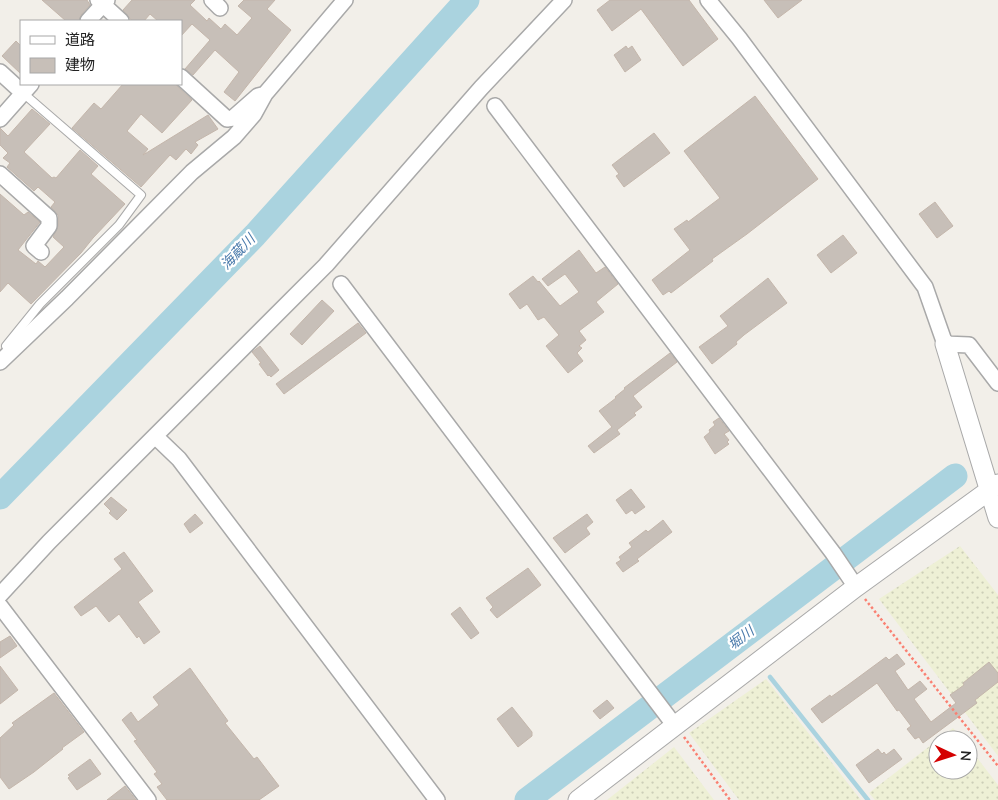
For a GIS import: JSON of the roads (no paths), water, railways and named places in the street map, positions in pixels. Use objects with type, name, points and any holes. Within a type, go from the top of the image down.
[{"type":"street","points":[[6,357],[192,172],[234,137],[254,114],[265,94],[345,0]]},
{"type":"street","points":[[0,595],[49,542],[326,265],[481,88],[564,0]]},
{"type":"street","points":[[708,0],[739,38],[925,286],[994,487],[998,518]]},
{"type":"street","points":[[89,20],[103,2],[120,20]]},
{"type":"street","points":[[0,72],[20,84]]},
{"type":"street","points":[[182,78],[227,119],[233,118],[258,96],[265,94]]},
{"type":"street","points":[[0,119],[27,88]]},
{"type":"street","points":[[495,106],[854,583]]},
{"type":"street","points":[[0,174],[49,218],[49,226],[34,246],[41,252]]},
{"type":"street","points":[[341,284],[671,721]]},
{"type":"street","points":[[945,344],[969,345],[998,383]]},
{"type":"street","points":[[155,436],[179,459],[437,800]]},
{"type":"street","points":[[578,800],[671,721],[854,583],[994,487]]},
{"type":"street","points":[[0,606],[148,800]]},
{"type":"lane","points":[[6,357],[6,346],[40,304],[119,225],[141,195],[27,88]]},
{"type":"waterway","name":"海蔵川","points":[[0,497],[255,235],[467,0]]},
{"type":"waterway","name":"堀川","points":[[527,800],[955,476]]},
{"type":"waterway","points":[[770,677],[868,800]]}]
